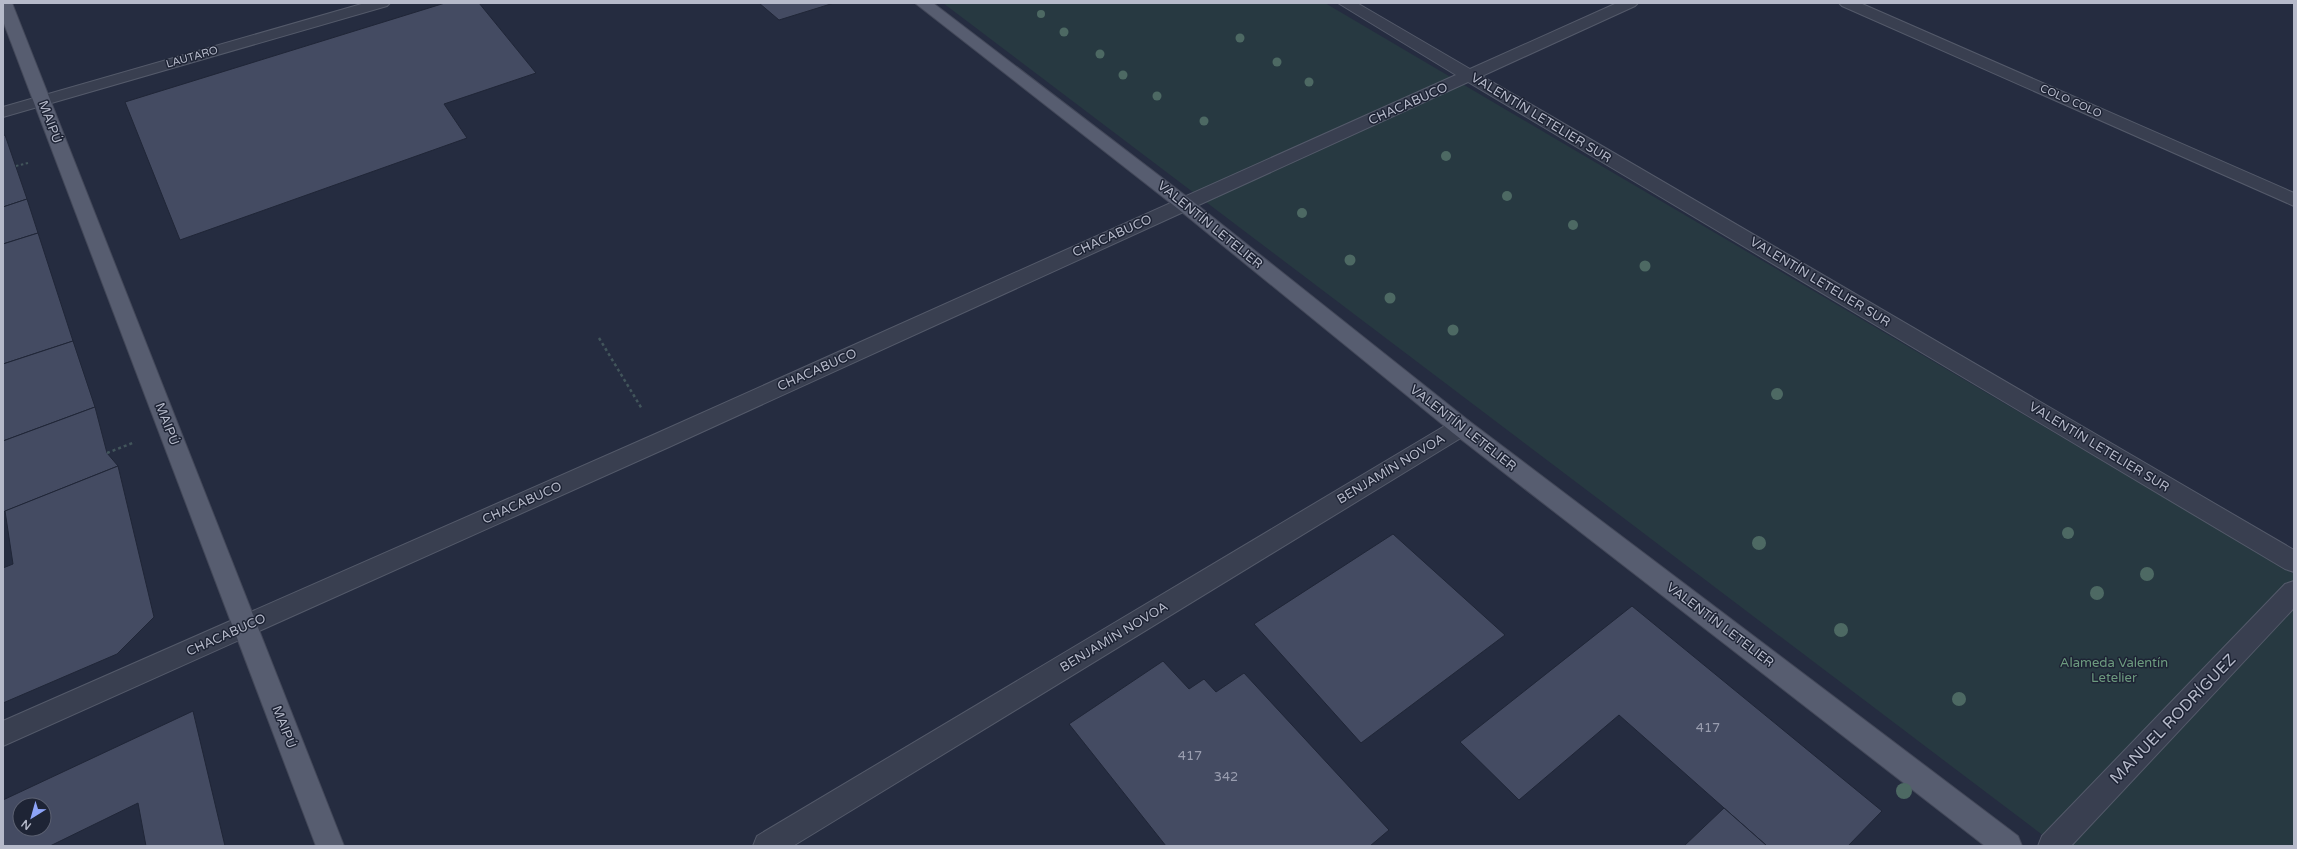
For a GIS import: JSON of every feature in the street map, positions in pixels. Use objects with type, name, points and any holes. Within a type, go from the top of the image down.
[{"type":"main road","name":"MAIPÚ","points":[[4,3],[330,846]]},
{"type":"main road","name":"VALENTÍN LETELIER","points":[[923,3],[1184,204],[1461,427],[2008,846]]},
{"type":"street","name":"LAUTARO","points":[[3,112],[382,3]]},
{"type":"street","name":"VALENTÍN LETELIER SUR","points":[[1346,3],[2294,562]]},
{"type":"street","name":"CHACABUCO","points":[[3,734],[661,441],[1630,3]]},
{"type":"street","name":"COLO COLO","points":[[1847,3],[2294,200]]},
{"type":"street","name":"BENJAMÍN NOVOA","points":[[767,846],[1461,427]]},
{"type":"street","name":"MANUEL RODRÍGUEZ","points":[[2052,846],[2294,592]]},
{"type":"path","points":[[599,338],[661,441]]},
{"type":"green space","name":"Alameda Valentín Letelier","points":[[943,3],[1325,3],[2294,574],[2294,846],[2057,846]]},
{"type":"building","points":[[445,3],[479,3],[536,73],[444,104],[467,138],[180,240],[125,102]]},
{"type":"building","points":[[759,3],[834,3],[779,20]]},
{"type":"building","points":[[5,135],[27,199],[3,207],[3,136]]},
{"type":"building","points":[[27,199],[38,233],[3,244],[3,207]]},
{"type":"building","points":[[38,233],[73,341],[3,364],[3,244]]},
{"type":"building","points":[[73,341],[95,407],[3,441],[3,364]]},
{"type":"building","points":[[95,407],[107,453],[118,466],[3,512],[3,441]]},
{"type":"building","points":[[118,466],[154,617],[117,654],[3,703],[3,568],[13,564],[5,511]]},
{"type":"building","points":[[1393,534],[1505,635],[1361,743],[1254,624]]},
{"type":"building","points":[[1632,606],[1882,811],[1848,846],[1767,846],[1619,715],[1519,800],[1460,742]]},
{"type":"building","points":[[1163,661],[1189,689],[1204,679],[1216,692],[1244,673],[1389,830],[1370,846],[1166,846],[1069,724]]},
{"type":"building","points":[[193,711],[225,846],[146,846],[138,803],[50,846],[3,846],[3,800]]},
{"type":"building","points":[[1724,808],[1767,846],[1684,846]]}]
